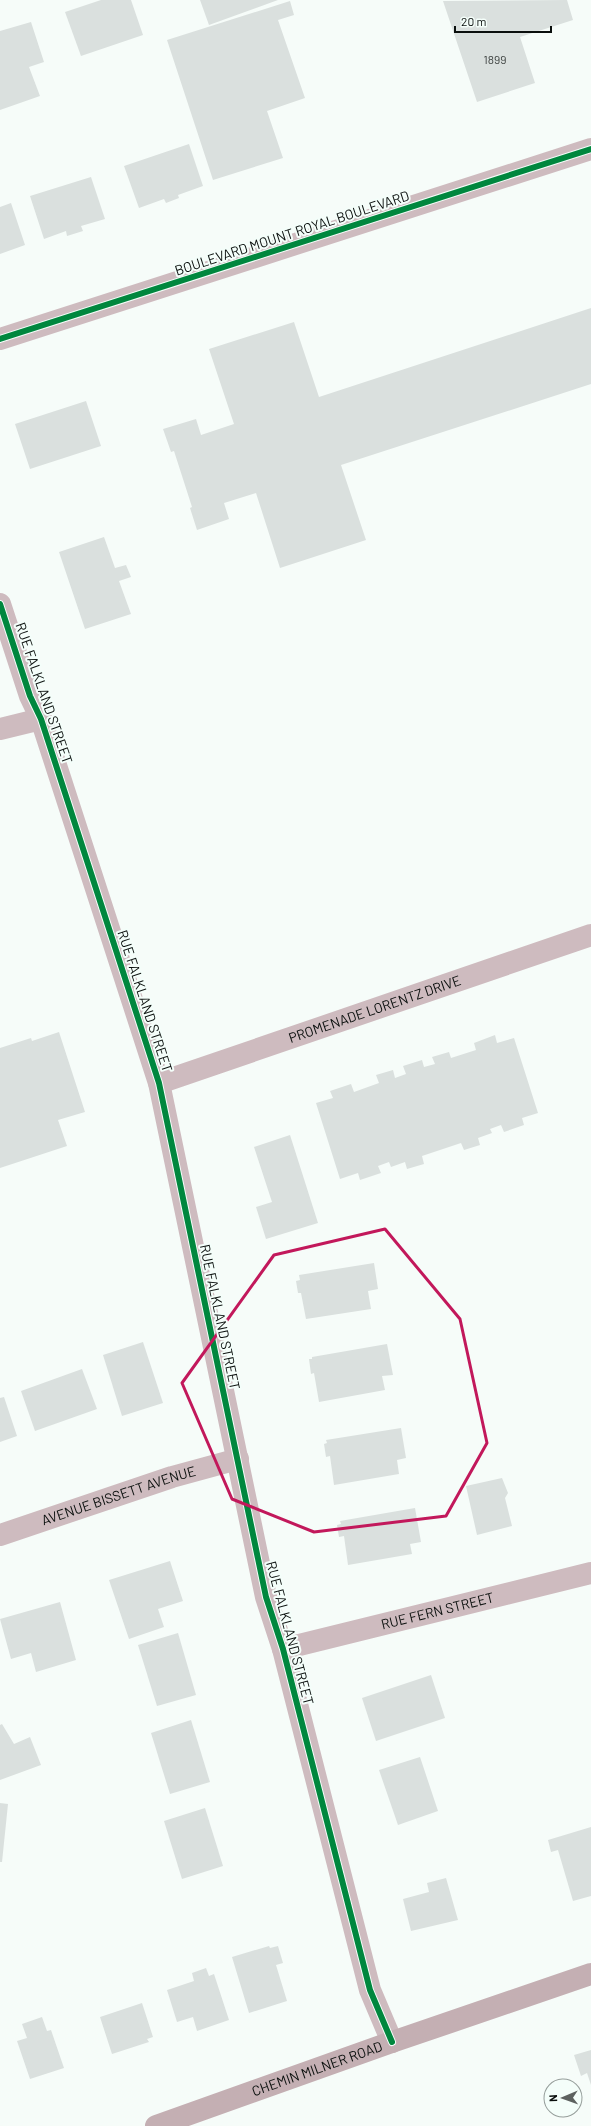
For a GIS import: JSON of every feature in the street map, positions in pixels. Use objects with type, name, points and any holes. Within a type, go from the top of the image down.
[{"type":"street","name":"BOULEVARD MOUNT ROYAL BOULEVARD","points":[[0,339],[591,149]]},
{"type":"street","name":"RUE FALKLAND STREET","points":[[0,604],[30,696],[42,719],[159,1083],[266,1597],[283,1649],[370,1990],[392,2042]]},
{"type":"street","points":[[0,728],[42,719]]},
{"type":"street","name":"PROMENADE LORENTZ DRIVE","points":[[159,1083],[591,935]]},
{"type":"street","name":"AVENUE BISSETT AVENUE","points":[[0,1535],[172,1477],[238,1459]]},
{"type":"street","name":"RUE FERN STREET","points":[[283,1649],[591,1573]]},
{"type":"street","name":"CHEMIN MILNER ROAD","points":[[156,2126],[392,2042],[591,1974]]},
{"type":"highlighted area","points":[[385,1229],[460,1319],[487,1443],[446,1516],[314,1532],[232,1499],[182,1383],[274,1255]]},
{"type":"building","points":[[101,0],[131,0],[143,35],[81,56],[65,12]]},
{"type":"building","points":[[200,0],[278,0],[209,25]]},
{"type":"building","points":[[567,0],[573,20],[520,37],[535,83],[477,102],[443,1]]},
{"type":"building","points":[[290,1],[294,15],[278,20],[305,98],[267,111],[283,158],[213,180],[167,40]]},
{"type":"building","points":[[31,22],[44,62],[29,67],[40,96],[0,110],[0,31]]},
{"type":"building","points":[[189,144],[203,186],[178,195],[179,198],[166,203],[164,199],[139,208],[124,166]]},
{"type":"building","points":[[91,177],[105,219],[81,226],[83,231],[67,236],[66,231],[44,239],[30,196]]},
{"type":"building","points":[[11,203],[25,245],[0,254],[0,207]]},
{"type":"building","points":[[591,308],[591,384],[341,465],[366,540],[280,568],[256,493],[224,503],[229,519],[197,530],[190,508],[192,507],[174,451],[171,452],[163,429],[196,419],[201,435],[234,424],[209,349],[294,322],[319,397]]},
{"type":"building","points":[[86,401],[101,446],[30,469],[15,424]]},
{"type":"building","points":[[104,537],[115,568],[126,565],[131,577],[119,581],[131,614],[85,629],[59,552]]},
{"type":"building","points":[[59,1032],[85,1112],[58,1120],[67,1146],[0,1168],[0,1048],[31,1038],[32,1041]]},
{"type":"building","points":[[495,1035],[497,1043],[514,1038],[538,1113],[522,1118],[524,1125],[504,1132],[501,1125],[490,1129],[492,1133],[478,1138],[480,1145],[464,1150],[461,1143],[422,1156],[424,1164],[407,1169],[405,1162],[391,1167],[389,1162],[378,1166],[381,1173],[360,1180],[358,1173],[340,1179],[316,1103],[333,1098],[330,1091],[351,1084],[354,1092],[379,1083],[376,1075],[393,1070],[395,1078],[406,1074],[403,1066],[422,1060],[424,1067],[435,1064],[432,1057],[449,1052],[451,1058],[476,1050],[474,1043]]},
{"type":"building","points":[[290,1135],[318,1223],[266,1239],[256,1207],[272,1202],[254,1147]]},
{"type":"building","points":[[374,1263],[378,1289],[368,1291],[371,1309],[306,1319],[301,1293],[298,1293],[296,1281],[300,1280],[299,1275]]},
{"type":"building","points":[[143,1342],[163,1403],[122,1416],[103,1355]]},
{"type":"building","points":[[387,1344],[393,1375],[382,1376],[385,1390],[319,1402],[314,1373],[311,1374],[309,1359],[312,1359],[312,1357]]},
{"type":"building","points":[[82,1369],[97,1409],[35,1431],[21,1391]]},
{"type":"building","points":[[4,1397],[17,1436],[0,1442],[0,1398]]},
{"type":"building","points":[[401,1428],[406,1458],[397,1460],[399,1474],[334,1485],[330,1456],[326,1457],[324,1444],[327,1443],[326,1440]]},
{"type":"building","points":[[502,1478],[508,1493],[505,1498],[512,1526],[477,1535],[466,1486]]},
{"type":"building","points":[[415,1508],[421,1542],[410,1544],[412,1554],[348,1565],[344,1536],[339,1537],[337,1525],[341,1524],[340,1521]]},
{"type":"building","points":[[170,1561],[183,1601],[158,1609],[164,1627],[129,1639],[109,1580]]},
{"type":"building","points":[[60,1602],[76,1660],[36,1672],[31,1653],[11,1659],[0,1619]]},
{"type":"building","points":[[178,1633],[196,1695],[157,1706],[138,1645]]},
{"type":"building","points":[[431,1675],[445,1718],[376,1741],[362,1698]]},
{"type":"building","points":[[191,1720],[210,1782],[170,1794],[151,1733]]},
{"type":"building","points":[[2,1724],[14,1744],[30,1737],[41,1765],[0,1780],[0,1725]]},
{"type":"building","points":[[420,1757],[438,1811],[398,1825],[379,1770]]},
{"type":"building","points":[[0,1803],[8,1804],[2,1862],[0,1862]]},
{"type":"building","points":[[205,1808],[223,1866],[182,1879],[164,1821]]},
{"type":"building","points":[[591,1827],[591,1896],[573,1901],[558,1850],[551,1852],[548,1840]]},
{"type":"building","points":[[446,1878],[458,1920],[411,1931],[403,1899],[429,1892],[427,1883]]},
{"type":"building","points":[[269,1946],[270,1948],[278,1946],[283,1963],[276,1965],[287,2001],[249,2013],[232,1957]]},
{"type":"building","points":[[206,1968],[209,1976],[214,1974],[229,2020],[197,2031],[193,2017],[177,2022],[167,1990],[194,1981],[192,1973]]},
{"type":"building","points":[[142,2003],[153,2037],[147,2039],[149,2042],[112,2054],[100,2017]]},
{"type":"building","points":[[42,2017],[47,2031],[51,2030],[64,2068],[30,2079],[17,2041],[27,2038],[22,2024]]},
{"type":"building","points":[[591,2050],[591,2085],[587,2073],[581,2076],[574,2055]]},
{"type":"cycle path","points":[[0,339],[591,149]]},
{"type":"cycle path","points":[[0,604],[30,696],[41,719],[159,1083],[266,1597],[283,1649],[370,1990],[392,2042]]}]
